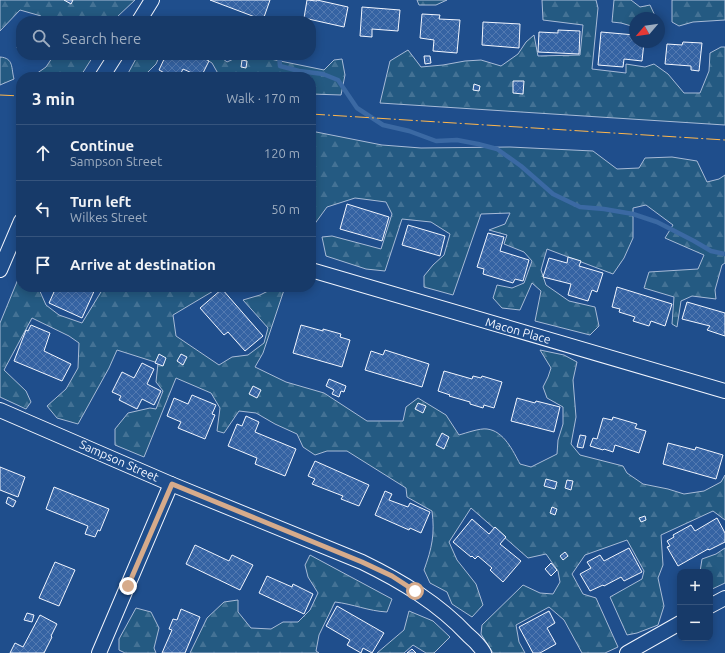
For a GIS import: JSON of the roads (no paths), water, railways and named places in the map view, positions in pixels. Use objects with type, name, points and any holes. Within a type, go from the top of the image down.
[{"type":"street","points":[[142,16],[152,0]]},
{"type":"street","points":[[105,72],[113,60]]},
{"type":"street","points":[[0,270],[16,233]]},
{"type":"street","name":"Macon Place","points":[[316,271],[725,392]]},
{"type":"street","name":"Sampson Street","points":[[0,410],[392,576],[430,601],[455,621],[484,653]]},
{"type":"street","points":[[98,653],[172,484]]},
{"type":"street","points":[[712,605],[725,598]]},
{"type":"street","points":[[627,653],[677,625]]},
{"type":"waterway","points":[[279,60],[280,66],[307,72]]},
{"type":"waterway","points":[[316,73],[323,74],[338,80],[357,108],[383,125],[409,131],[436,141],[457,140],[497,149],[521,166],[553,194],[580,207],[633,214],[657,222],[711,251],[725,254]]}]
